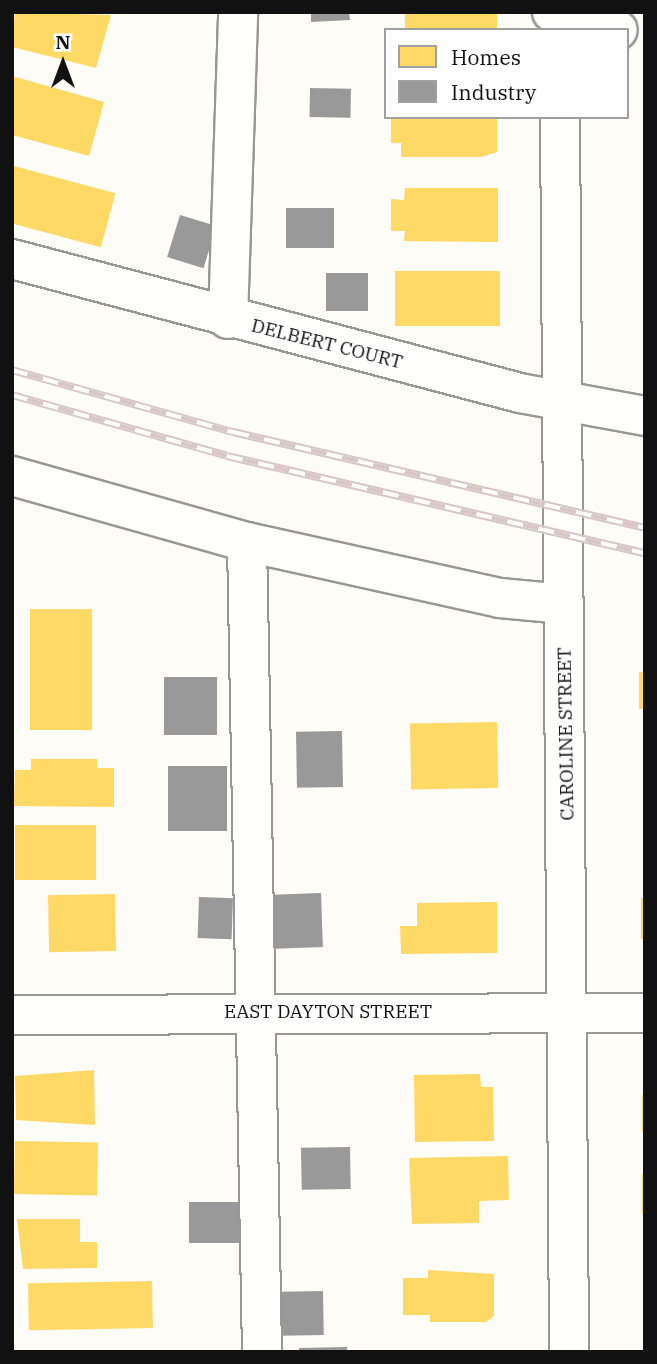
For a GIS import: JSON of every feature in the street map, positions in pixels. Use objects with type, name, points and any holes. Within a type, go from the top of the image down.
[{"type":"street","points":[[228,318],[238,12]]},
{"type":"street","points":[[558,17],[609,28]]},
{"type":"street","name":"CAROLINE STREET","points":[[560,119],[569,1352]]},
{"type":"street","name":"DELBERT COURT","points":[[12,259],[228,318],[563,400],[645,416]]},
{"type":"street","points":[[12,476],[247,542],[500,598],[564,604]]},
{"type":"street","points":[[247,542],[262,1352]]},
{"type":"street","name":"EAST DAYTON STREET","points":[[12,1015],[254,1011],[645,1013]]},
{"type":"building: Homes","points":[[15,12],[111,15],[96,68],[12,47]]},
{"type":"building: Homes","points":[[405,13],[497,13],[497,28],[405,28]]},
{"type":"building: Homes","points":[[12,76],[104,102],[89,156],[12,135]]},
{"type":"building: Homes","points":[[391,119],[497,119],[497,152],[481,157],[401,157],[401,143],[391,143]]},
{"type":"building: Homes","points":[[14,166],[115,193],[101,247],[12,223]]},
{"type":"building: Homes","points":[[405,188],[498,188],[498,242],[404,241],[405,231],[391,231],[391,199],[404,200]]},
{"type":"building: Homes","points":[[395,271],[500,271],[500,326],[395,326]]},
{"type":"building: Homes","points":[[30,609],[92,609],[92,730],[30,730]]},
{"type":"building: Homes","points":[[639,672],[645,672],[645,709],[639,709]]},
{"type":"building: Homes","points":[[497,722],[498,788],[411,790],[410,724]]},
{"type":"building: Homes","points":[[31,759],[97,759],[97,768],[114,768],[114,807],[14,806],[15,770],[31,770]]},
{"type":"building: Homes","points":[[15,825],[96,825],[96,880],[15,880]]},
{"type":"building: Homes","points":[[115,894],[116,951],[49,952],[48,895]]},
{"type":"building: Homes","points":[[641,898],[645,898],[645,939],[641,939]]},
{"type":"building: Homes","points":[[497,902],[497,953],[401,954],[400,926],[417,926],[417,903]]},
{"type":"building: Homes","points":[[94,1070],[95,1125],[16,1120],[15,1076]]},
{"type":"building: Homes","points":[[480,1074],[481,1087],[493,1087],[494,1141],[415,1142],[414,1075]]},
{"type":"building: Homes","points":[[642,1095],[645,1095],[645,1132],[642,1132]]},
{"type":"building: Homes","points":[[15,1141],[98,1142],[97,1195],[14,1194]]},
{"type":"building: Homes","points":[[508,1156],[509,1200],[479,1201],[479,1223],[412,1224],[409,1158]]},
{"type":"building: Homes","points":[[642,1174],[645,1174],[645,1214],[642,1214]]},
{"type":"building: Homes","points":[[17,1219],[80,1219],[80,1242],[97,1242],[97,1268],[23,1269]]},
{"type":"building: Homes","points":[[428,1270],[494,1274],[494,1316],[486,1322],[430,1322],[430,1315],[403,1315],[403,1278],[428,1278]]},
{"type":"building: Homes","points":[[152,1281],[153,1328],[29,1330],[28,1283]]},
{"type":"building: Industry","points":[[311,12],[349,12],[350,20],[311,22]]},
{"type":"building: Industry","points":[[310,88],[351,89],[350,118],[309,117]]},
{"type":"building: Industry","points":[[286,208],[334,208],[334,248],[286,248]]},
{"type":"building: Industry","points":[[180,215],[216,226],[203,268],[167,257]]},
{"type":"building: Industry","points":[[326,273],[368,273],[368,311],[326,311]]},
{"type":"building: Industry","points":[[164,677],[217,677],[217,735],[164,735]]},
{"type":"building: Industry","points":[[342,731],[343,787],[297,788],[296,732]]},
{"type":"building: Industry","points":[[168,766],[227,766],[227,831],[168,831]]},
{"type":"building: Industry","points":[[321,893],[323,947],[275,949],[273,895]]},
{"type":"building: Industry","points":[[199,897],[233,898],[232,939],[198,938]]},
{"type":"building: Industry","points":[[350,1147],[351,1189],[302,1190],[301,1148]]},
{"type":"building: Industry","points":[[189,1202],[241,1202],[241,1243],[189,1243]]},
{"type":"building: Industry","points":[[323,1291],[324,1335],[281,1336],[280,1292]]},
{"type":"building: Industry","points":[[347,1347],[347,1352],[299,1352],[299,1348]]},
{"type":"railway","points":[[12,370],[233,432],[645,528]]},
{"type":"railway","points":[[12,395],[227,456],[645,553]]}]
